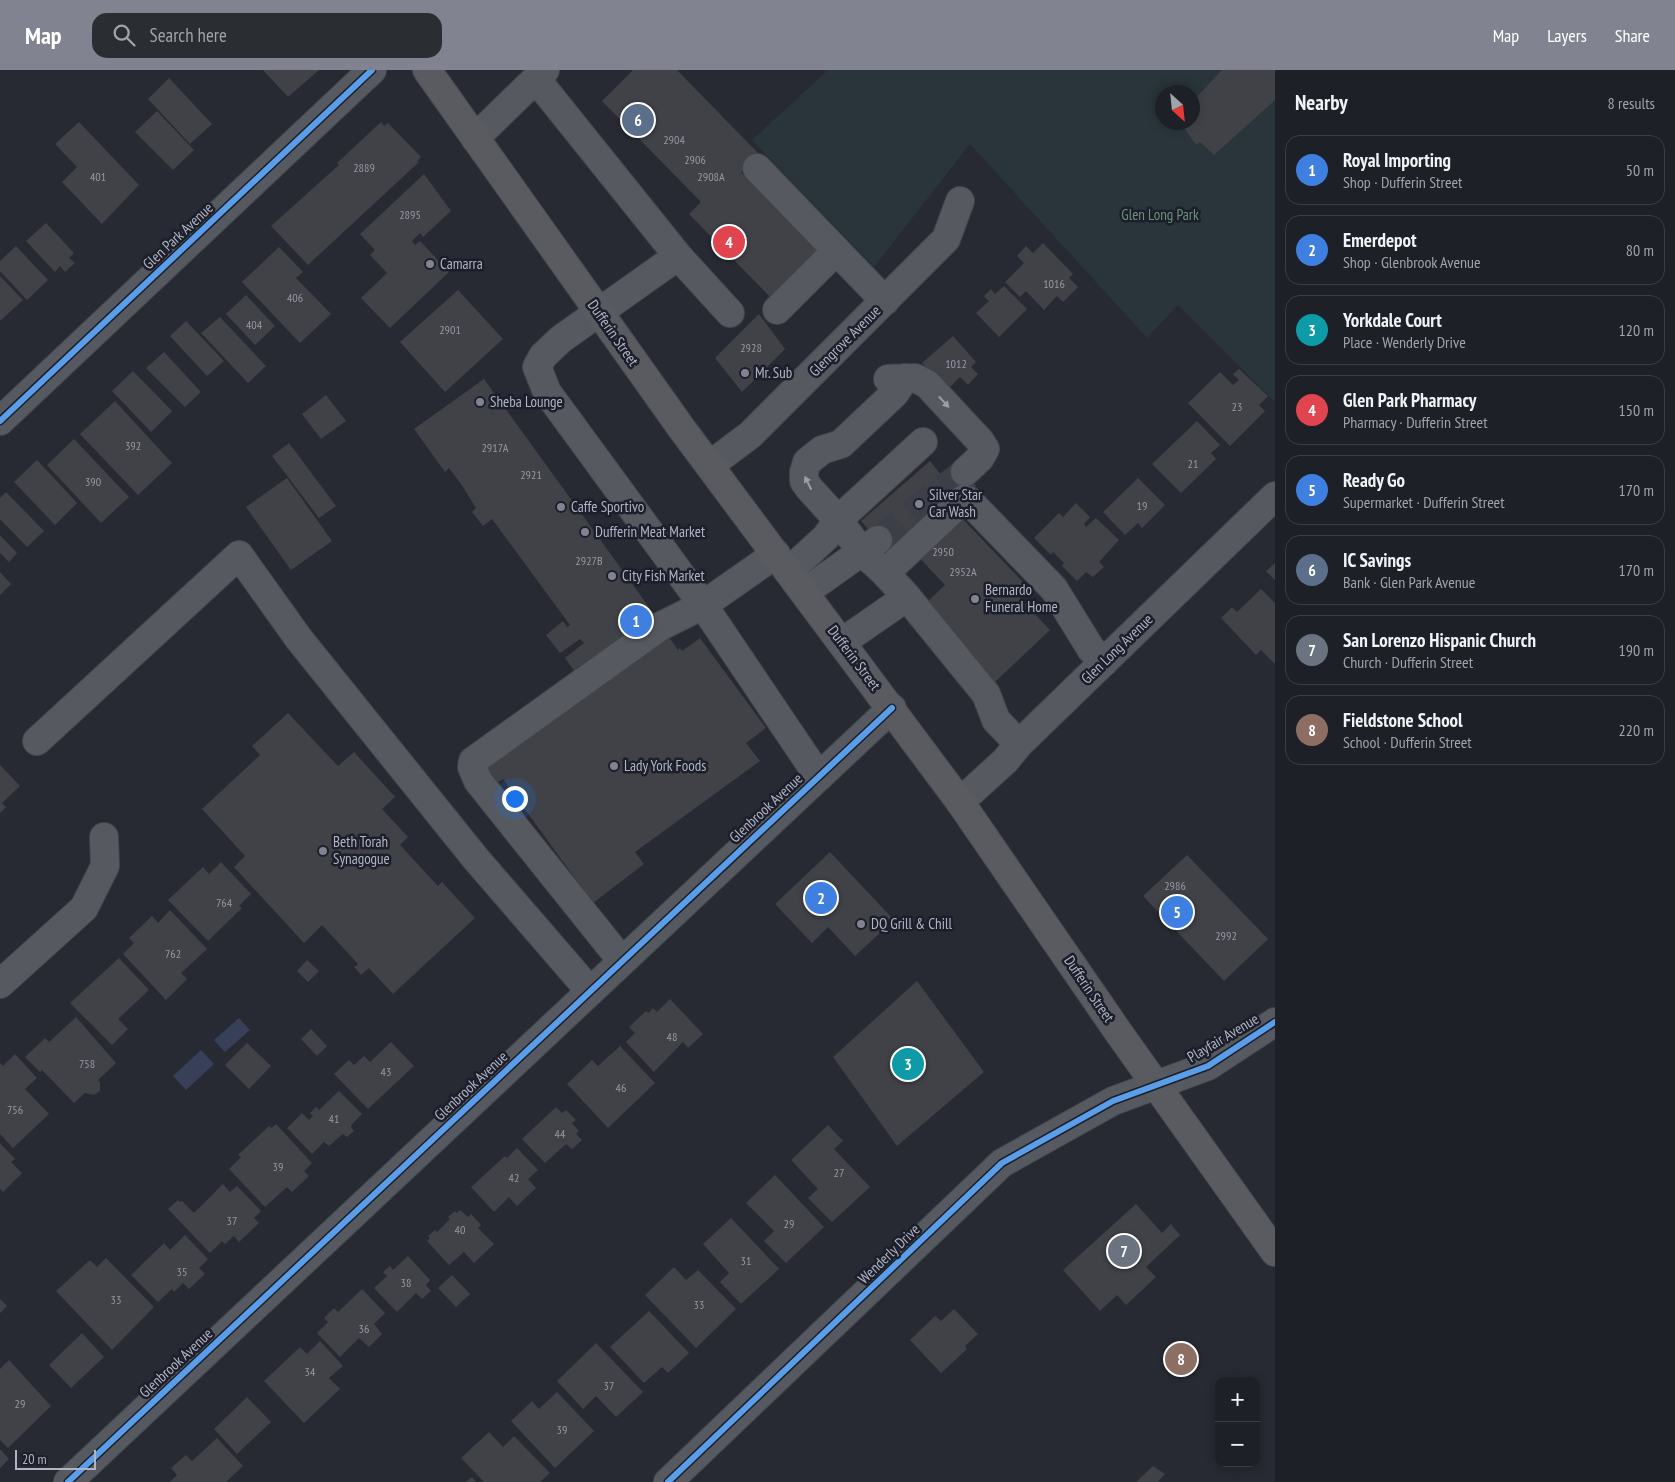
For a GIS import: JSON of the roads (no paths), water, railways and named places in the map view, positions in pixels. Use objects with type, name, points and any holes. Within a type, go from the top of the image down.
[{"type":"main road","name":"Dufferin Street","points":[[427,70],[599,313],[960,802],[1156,1086],[1275,1252]]},
{"type":"street","name":"Glen Park Avenue","points":[[0,421],[372,70]]},
{"type":"street","points":[[475,138],[540,75],[678,256],[730,313]]},
{"type":"street","points":[[757,168],[885,301]]},
{"type":"street","name":"Glengrove Avenue","points":[[710,465],[750,435],[946,239],[960,201]]},
{"type":"street","points":[[777,310],[836,251]]},
{"type":"street","points":[[678,256],[561,339],[544,356],[537,367],[546,392],[703,605],[819,776]]},
{"type":"street","points":[[965,472],[980,458],[985,449],[980,441],[927,384],[915,378],[905,378],[895,393],[841,444],[822,450],[807,462],[804,481],[838,520],[870,546],[885,573],[907,597],[986,694],[996,720],[1019,744]]},
{"type":"street","points":[[622,961],[478,781],[472,767],[473,761],[661,626],[826,537],[838,520],[923,442]]},
{"type":"street","name":"Glen Long Avenue","points":[[960,802],[1005,761],[1019,744],[1275,496]]},
{"type":"street","points":[[885,573],[962,500],[968,500],[1054,589],[1091,649],[1104,662]]},
{"type":"street","points":[[805,592],[870,546]]},
{"type":"street","points":[[37,740],[239,555],[299,639],[476,859],[590,991]]},
{"type":"street","points":[[842,642],[907,597]]},
{"type":"street","name":"Glenbrook Avenue","points":[[68,1482],[892,708]]},
{"type":"street","points":[[0,984],[84,908],[105,866],[104,837]]},
{"type":"street","name":"Playfair Avenue","points":[[1156,1086],[1208,1066],[1275,1022]]},
{"type":"street","name":"Wenderly Drive","points":[[668,1482],[1002,1163],[1113,1101],[1156,1086]]},
{"type":"water","points":[[239,1018],[250,1030],[225,1052],[214,1040]]},
{"type":"water","points":[[201,1050],[214,1064],[186,1090],[173,1076]]},
{"type":"tunnel","points":[[878,540],[965,472]]},
{"type":"place","name":"IC Savings","points":[[638,120]]},
{"type":"place","name":"Glen Park Pharmacy","points":[[729,242]]},
{"type":"place","name":"Camarra","points":[[430,264]]},
{"type":"place","name":"Mr. Sub","points":[[745,373]]},
{"type":"place","name":"Sheba Lounge","points":[[480,402]]},
{"type":"place","name":"Silver Star Car Wash","points":[[919,504]]},
{"type":"place","name":"Caffe Sportivo","points":[[561,507]]},
{"type":"place","name":"Dufferin Meat Market","points":[[585,532]]},
{"type":"place","name":"City Fish Market","points":[[612,576]]},
{"type":"place","name":"Bernardo Funeral Home","points":[[975,599]]},
{"type":"place","name":"Royal Importing","points":[[636,621]]},
{"type":"place","name":"Lady York Foods","points":[[614,766]]},
{"type":"place","name":"Beth Torah Synagogue","points":[[323,851]]},
{"type":"place","name":"Emerdepot","points":[[821,898]]},
{"type":"place","name":"Ready Go","points":[[1177,912]]},
{"type":"place","name":"DQ Grill & Chill","points":[[861,924]]},
{"type":"place","name":"Yorkdale Court","points":[[908,1064]]},
{"type":"place","name":"San Lorenzo Hispanic Church","points":[[1124,1251]]},
{"type":"place","name":"Fieldstone School","points":[[1181,1359]]},
{"type":"park label","name":"Glen Long Park","points":[[1160,215]]}]
